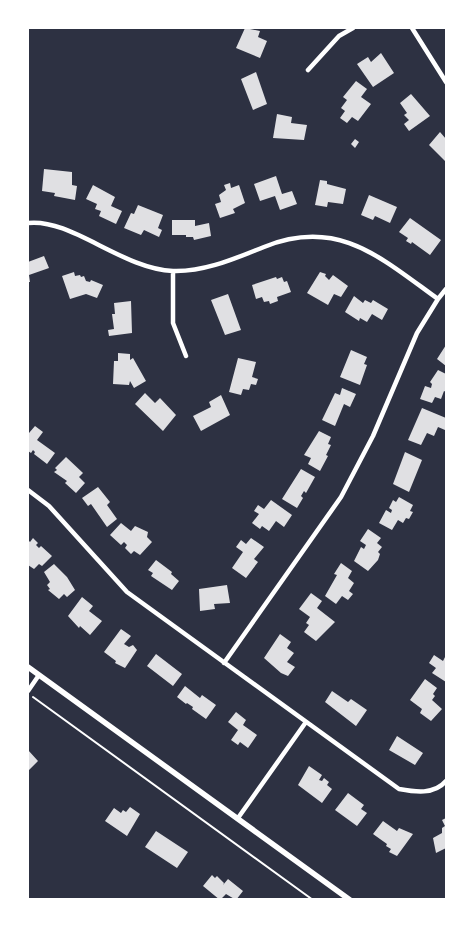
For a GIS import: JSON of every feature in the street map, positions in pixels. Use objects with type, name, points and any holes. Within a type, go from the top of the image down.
[{"type":"street","points":[[308,70],[339,36],[353,28]]},
{"type":"street","points":[[412,28],[446,82]]},
{"type":"street","points":[[28,223],[36,222],[61,228],[132,263],[173,271],[221,264],[284,239],[324,236],[371,251],[438,299]]},
{"type":"street","points":[[173,271],[173,323],[186,356]]},
{"type":"street","points":[[224,663],[341,497],[373,436],[417,333],[446,289]]},
{"type":"street","points":[[28,490],[49,506],[127,592],[399,789],[421,792],[442,786],[446,781]]},
{"type":"street","points":[[28,667],[350,900]]},
{"type":"street","points":[[28,692],[39,676]]},
{"type":"street","points":[[238,818],[306,722]]},
{"type":"path","points":[[28,692],[313,900]]},
{"type":"building","points":[[245,28],[260,31],[258,37],[267,41],[260,58],[236,48]]},
{"type":"building","points":[[381,53],[394,73],[373,87],[357,64],[368,57],[371,62]]},
{"type":"building","points":[[256,72],[267,104],[253,110],[241,79]]},
{"type":"building","points":[[356,81],[367,89],[361,97],[371,104],[358,121],[352,117],[347,123],[340,118],[345,111],[341,108],[347,100],[343,97]]},
{"type":"building","points":[[411,94],[430,116],[409,131],[404,124],[409,120],[404,115],[407,113],[400,103]]},
{"type":"building","points":[[277,114],[292,117],[291,123],[307,125],[304,140],[273,138]]},
{"type":"building","points":[[440,132],[446,139],[446,162],[429,145]]},
{"type":"building","points":[[355,139],[359,142],[355,148],[351,144]]},
{"type":"building","points":[[44,169],[72,172],[72,185],[77,186],[75,200],[54,196],[55,193],[42,191]]},
{"type":"building","points":[[276,176],[282,194],[292,191],[297,204],[280,210],[275,196],[260,201],[254,184]]},
{"type":"building","points":[[320,180],[346,189],[343,204],[328,202],[327,207],[315,205]]},
{"type":"building","points":[[230,183],[231,188],[239,185],[245,203],[233,209],[235,213],[220,218],[215,204],[221,202],[219,195],[226,190],[224,185]]},
{"type":"building","points":[[93,185],[115,197],[111,206],[122,211],[116,224],[99,216],[101,211],[95,209],[97,204],[86,199]]},
{"type":"building","points":[[369,195],[397,207],[390,223],[375,216],[373,220],[361,215]]},
{"type":"building","points":[[138,205],[163,215],[158,228],[162,230],[159,237],[144,230],[141,235],[124,228],[131,213],[134,214]]},
{"type":"building","points":[[410,218],[441,240],[430,255],[412,242],[411,244],[406,241],[408,238],[399,232]]},
{"type":"building","points":[[172,220],[195,220],[195,226],[209,223],[211,236],[194,240],[193,237],[186,237],[186,235],[172,235]]},
{"type":"building","points":[[44,256],[49,268],[29,275],[30,282],[28,282],[28,262]]},
{"type":"building","points":[[74,272],[75,276],[84,276],[86,281],[90,282],[91,280],[103,285],[97,298],[86,294],[70,299],[62,276]]},
{"type":"building","points":[[320,272],[326,274],[325,276],[329,280],[333,275],[348,286],[341,297],[334,294],[328,305],[307,293]]},
{"type":"building","points":[[276,277],[277,279],[282,277],[284,282],[287,281],[291,292],[277,297],[278,301],[270,304],[269,301],[264,302],[262,297],[256,299],[252,285]]},
{"type":"building","points":[[228,294],[241,330],[225,335],[211,300]]},
{"type":"building","points":[[354,296],[363,303],[365,300],[371,303],[373,300],[388,309],[382,320],[372,314],[367,322],[360,318],[359,321],[345,312]]},
{"type":"building","points":[[131,301],[132,333],[109,336],[108,330],[114,329],[112,314],[115,314],[114,303]]},
{"type":"building","points":[[446,345],[446,366],[437,359]]},
{"type":"building","points":[[351,350],[367,357],[364,364],[367,365],[360,385],[340,377]]},
{"type":"building","points":[[118,353],[130,354],[130,360],[133,358],[146,381],[134,388],[130,381],[129,385],[113,384],[114,361],[118,361]]},
{"type":"building","points":[[238,358],[256,362],[252,377],[258,379],[256,385],[251,384],[249,390],[243,389],[241,395],[229,392]]},
{"type":"building","points":[[438,370],[446,374],[446,392],[444,391],[441,399],[435,397],[432,403],[420,399],[425,386],[431,388],[432,384],[430,382]]},
{"type":"building","points":[[342,388],[356,394],[350,407],[344,404],[335,426],[322,420],[335,393],[340,395]]},
{"type":"building","points":[[145,393],[155,403],[160,398],[176,415],[163,431],[135,404]]},
{"type":"building","points":[[221,395],[230,415],[201,431],[193,416],[211,407],[209,402]]},
{"type":"building","points":[[422,408],[446,418],[446,427],[445,430],[438,427],[434,436],[427,433],[421,445],[408,440]]},
{"type":"building","points":[[35,426],[43,432],[37,440],[55,453],[47,464],[34,454],[33,450],[31,453],[28,451],[28,432]]},
{"type":"building","points":[[319,431],[331,437],[328,444],[331,445],[326,455],[328,456],[320,471],[308,464],[311,458],[304,455]]},
{"type":"building","points":[[405,452],[422,460],[409,492],[393,484]]},
{"type":"building","points":[[66,457],[83,473],[79,477],[85,483],[76,493],[65,483],[67,481],[54,472],[57,470],[55,468]]},
{"type":"building","points":[[301,469],[315,477],[306,493],[304,491],[301,496],[303,498],[297,508],[282,499]]},
{"type":"building","points":[[98,487],[110,502],[107,505],[117,519],[107,527],[91,504],[88,506],[82,498]]},
{"type":"building","points":[[399,497],[413,505],[410,511],[413,512],[409,519],[406,518],[403,523],[398,520],[392,530],[379,523],[386,510],[391,513],[392,510],[389,508],[393,500],[396,502]]},
{"type":"building","points":[[271,500],[292,515],[284,527],[276,521],[269,531],[262,526],[260,529],[252,523],[259,514],[254,511],[258,505],[264,509]]},
{"type":"building","points":[[121,523],[131,531],[135,526],[148,532],[147,537],[152,542],[140,555],[134,551],[131,554],[125,548],[127,545],[124,542],[121,545],[110,535]]},
{"type":"building","points":[[368,529],[381,538],[377,543],[382,547],[378,552],[380,554],[378,560],[368,571],[354,561],[361,547],[364,549],[366,545],[360,541]]},
{"type":"building","points":[[33,538],[38,543],[36,545],[39,548],[41,546],[52,556],[42,566],[39,564],[34,569],[28,565],[28,540],[30,542]]},
{"type":"building","points":[[251,538],[264,547],[254,559],[258,562],[246,578],[232,568],[243,552],[236,547],[241,540],[246,544]]},
{"type":"building","points":[[156,560],[172,572],[171,574],[179,581],[172,590],[151,576],[153,573],[148,570]]},
{"type":"building","points":[[341,563],[352,571],[348,578],[354,583],[349,591],[353,594],[348,600],[342,596],[336,604],[325,596],[337,575],[334,574]]},
{"type":"building","points":[[54,564],[67,577],[75,590],[67,597],[64,594],[59,599],[48,590],[50,589],[47,585],[50,582],[44,572]]},
{"type":"building","points":[[227,585],[230,603],[214,604],[215,609],[200,611],[199,589]]},
{"type":"building","points":[[311,593],[322,601],[317,608],[335,622],[316,641],[304,632],[309,625],[306,623],[310,617],[299,609]]},
{"type":"building","points":[[82,597],[93,606],[89,611],[102,621],[90,635],[80,626],[79,628],[68,616]]},
{"type":"building","points":[[121,629],[131,636],[124,644],[129,647],[133,645],[137,650],[125,668],[115,663],[116,661],[104,652]]},
{"type":"building","points":[[280,634],[291,642],[287,648],[294,653],[287,662],[295,667],[288,676],[281,673],[264,658]]},
{"type":"building","points":[[156,654],[182,674],[173,686],[147,666]]},
{"type":"building","points":[[434,655],[443,661],[446,655],[446,682],[432,673],[436,668],[429,663]]},
{"type":"building","points":[[425,679],[437,688],[432,700],[442,709],[431,721],[420,713],[422,709],[410,700]]},
{"type":"building","points":[[185,686],[200,698],[202,695],[216,705],[206,719],[192,709],[193,707],[177,697]]},
{"type":"building","points":[[332,691],[348,702],[351,699],[367,710],[356,726],[325,702]]},
{"type":"building","points":[[236,712],[246,720],[243,725],[257,735],[248,748],[240,742],[238,745],[231,740],[238,730],[228,722]]},
{"type":"building","points":[[397,736],[423,753],[415,765],[389,750]]},
{"type":"building","points":[[28,750],[38,761],[28,771]]},
{"type":"building","points":[[309,766],[322,775],[319,780],[322,781],[324,778],[329,782],[327,785],[332,789],[322,803],[298,785]]},
{"type":"building","points":[[348,793],[364,805],[361,809],[367,813],[357,826],[335,810]]},
{"type":"building","points":[[130,807],[140,814],[127,836],[105,821],[114,808],[121,813],[123,810],[126,812]]},
{"type":"building","points":[[446,818],[446,848],[436,853],[433,838],[442,833],[442,828],[445,826],[442,820]]},
{"type":"building","points":[[383,821],[397,831],[399,828],[413,834],[397,856],[389,852],[391,849],[386,846],[387,844],[373,834]]},
{"type":"building","points":[[156,831],[188,852],[177,868],[145,847]]},
{"type":"building","points":[[212,875],[215,878],[217,876],[224,883],[223,885],[228,879],[243,891],[236,900],[226,894],[220,900],[203,886]]}]
